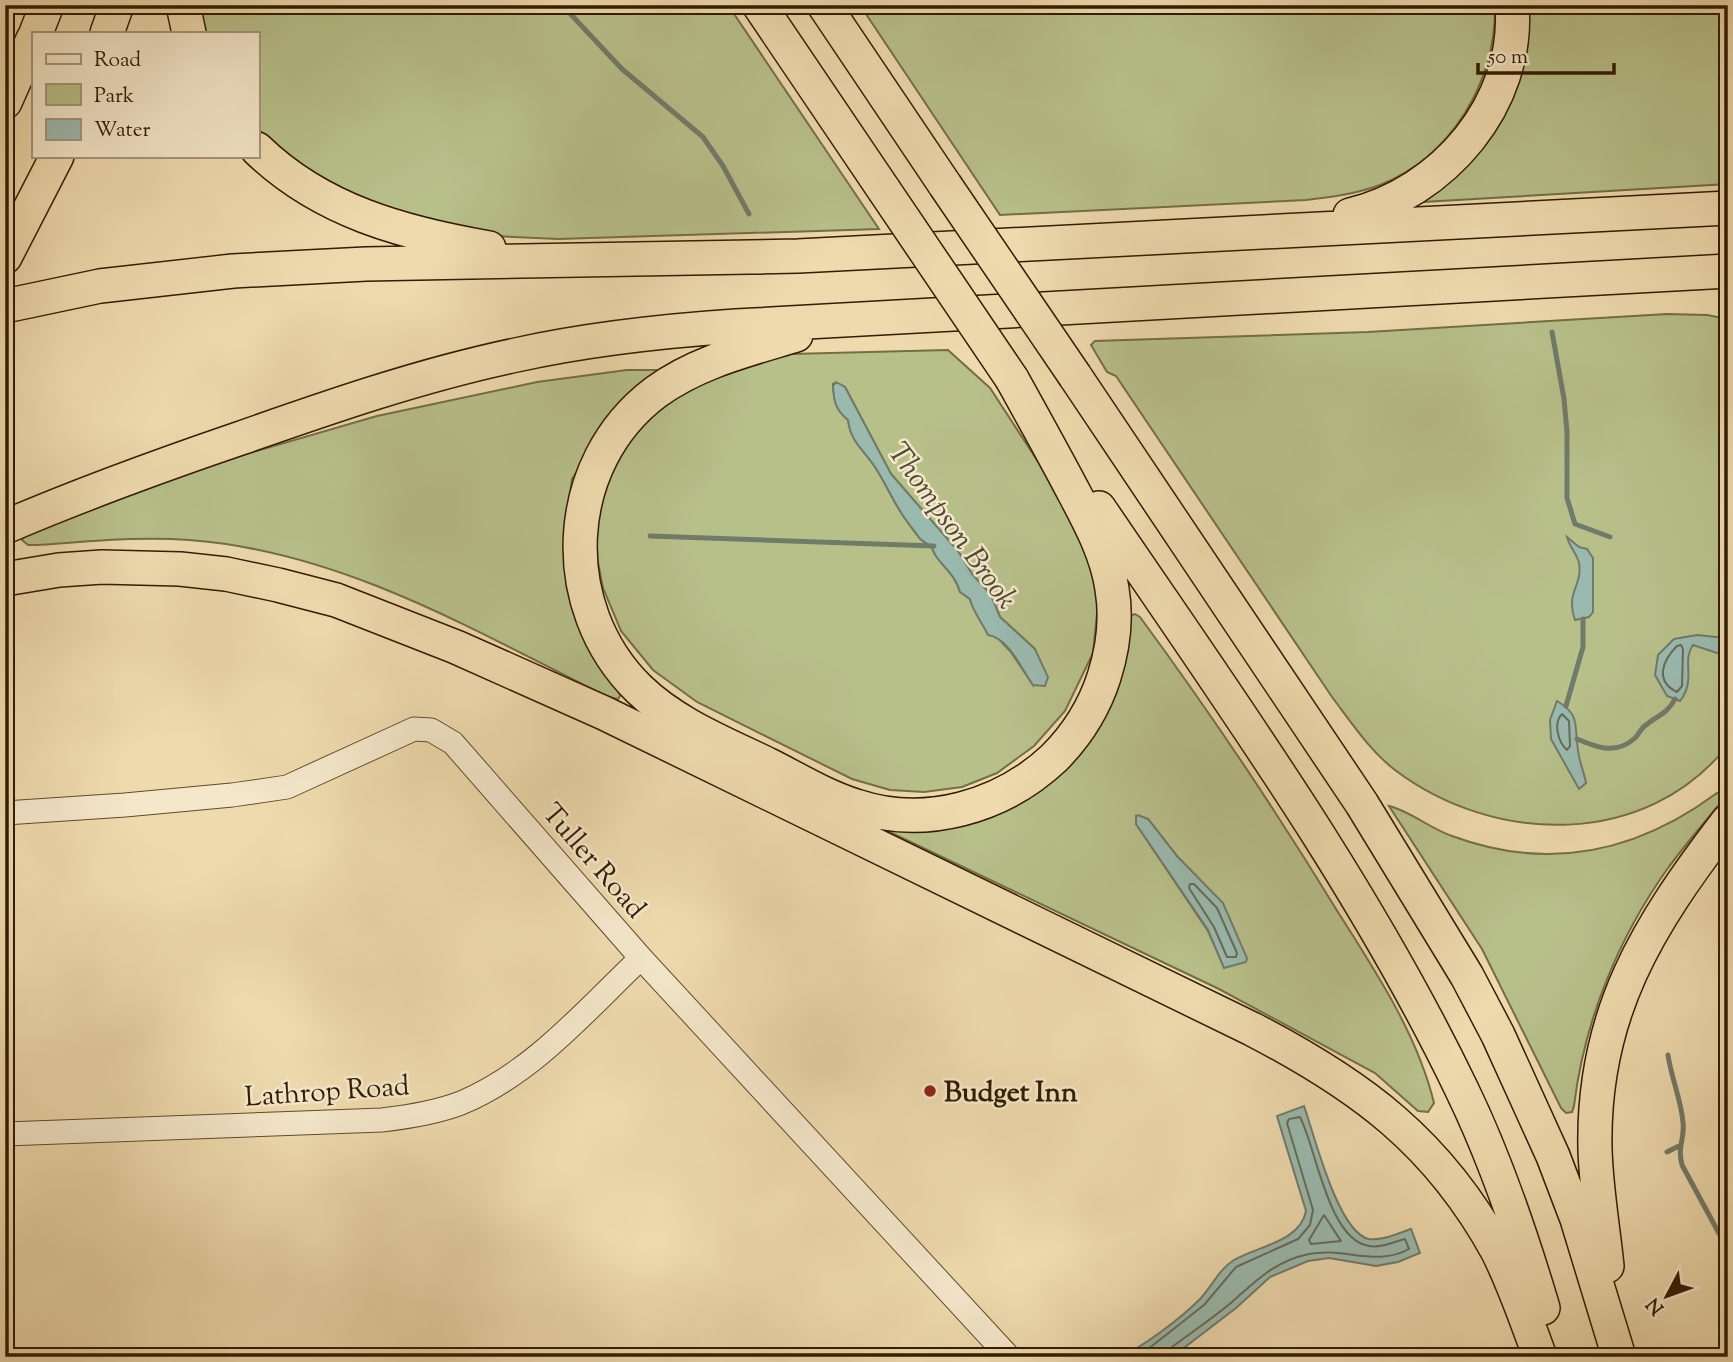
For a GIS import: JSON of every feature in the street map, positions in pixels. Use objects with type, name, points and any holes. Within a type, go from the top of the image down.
[{"type":"highway","points":[[36,32],[47,5]]},
{"type":"highway","points":[[107,32],[117,5]]},
{"type":"highway","points":[[183,5],[189,32]]},
{"type":"highway","points":[[758,5],[1298,805],[1402,975],[1458,1081],[1489,1152],[1513,1215],[1547,1351]]},
{"type":"highway","points":[[824,5],[1355,793],[1466,976],[1521,1083],[1553,1156],[1577,1219],[1617,1349]]},
{"type":"highway","points":[[836,5],[870,75]]},
{"type":"highway","points":[[1274,231],[1364,212],[1392,201],[1445,166],[1477,128],[1498,87],[1511,37],[1512,5]]},
{"type":"highway","points":[[5,102],[32,41]]},
{"type":"highway","points":[[259,151],[287,175],[319,197],[385,224],[487,248],[599,261]]},
{"type":"highway","points":[[5,257],[56,158]]},
{"type":"highway","points":[[5,306],[100,286],[233,271],[366,264],[599,261],[865,253],[1728,208]]},
{"type":"highway","points":[[5,527],[133,475],[346,401],[406,383],[515,355],[660,331],[1728,271]]},
{"type":"highway","points":[[883,319],[800,334],[717,359],[656,393],[624,422],[607,448],[593,477],[581,523],[582,588],[589,611],[609,652],[639,688],[658,705],[698,731],[856,806],[878,812],[909,815],[964,809],[996,797],[1028,779],[1063,749],[1078,731],[1100,689],[1113,639],[1114,615],[1109,576],[1090,523],[1012,379]]},
{"type":"highway","points":[[5,579],[59,570],[102,567],[180,569],[239,577],[336,600],[480,657],[604,713],[1252,1029],[1354,1087],[1398,1124],[1437,1164],[1471,1207],[1547,1351]]},
{"type":"highway","points":[[1617,1349],[1595,1150],[1600,1067],[1616,1008],[1642,947],[1670,898],[1728,821]]},
{"type":"street","name":"Tuller Road","points":[[5,813],[205,798],[287,787],[414,729],[431,730],[453,743],[784,1116],[1009,1357]]},
{"type":"street","name":"Lathrop Road","points":[[5,1134],[382,1120],[421,1115],[460,1103],[505,1081],[539,1056],[641,958]]},
{"type":"green space","points":[[196,5],[728,5],[879,229],[558,239],[493,236],[396,213],[312,176],[259,130],[259,32],[204,32]]},
{"type":"green space","points":[[860,5],[1495,5],[1488,62],[1465,113],[1448,136],[1428,155],[1406,172],[1380,185],[1353,193],[1306,200],[1000,215]]},
{"type":"green space","points":[[1517,5],[1728,5],[1728,184],[1422,202],[1454,166]]},
{"type":"green space","points":[[1667,314],[1707,315],[1728,319],[1728,745],[1694,779],[1655,803],[1613,818],[1568,825],[1522,822],[1477,812],[1434,795],[1395,770],[1377,754],[1332,697],[1116,376],[1107,372],[1091,345],[1095,341],[1368,332]]},
{"type":"green space","points":[[948,350],[990,388],[1071,512],[1092,557],[1098,603],[1093,653],[1065,711],[1034,746],[997,773],[962,787],[924,792],[890,790],[852,779],[697,702],[653,670],[621,631],[603,588],[596,552],[598,511],[616,459],[631,431],[708,373],[791,354]],"holes":[[[833,384],[845,387],[891,474],[958,551],[972,574],[991,595],[1000,617],[1035,649],[1033,685],[1011,652],[980,619],[970,599],[960,592],[953,577],[932,548],[919,538],[855,440],[848,420],[838,408]]]},
{"type":"green space","points":[[627,370],[674,370],[593,446],[572,479],[565,529],[619,690],[618,699],[608,697],[406,598],[300,560],[245,547],[189,540],[132,539],[28,545],[22,540],[24,536],[177,474],[377,416],[537,382]]},
{"type":"green space","points":[[1135,614],[1140,617],[1216,724],[1379,978],[1417,1052],[1434,1103],[1428,1112],[1418,1111],[1375,1073],[1219,989],[875,825],[1018,798],[1129,616]],"holes":[[[1136,816],[1148,819],[1177,856],[1224,967],[1208,931],[1136,824]]]},
{"type":"green space","points":[[1717,793],[1724,795],[1722,801],[1668,868],[1619,952],[1595,1012],[1574,1106],[1572,1112],[1566,1113],[1561,1108],[1482,949],[1389,806],[1444,833],[1488,847],[1523,853],[1557,854],[1590,851],[1655,830],[1686,814]]},
{"type":"water","points":[[836,382],[845,387],[891,474],[958,551],[972,574],[991,595],[1000,617],[1035,649],[1048,677],[1045,686],[1033,685],[1009,648],[996,637],[988,635],[970,599],[960,592],[953,577],[932,548],[919,538],[904,517],[875,467],[855,440],[848,420],[838,409],[833,386]]},
{"type":"water","points":[[1567,537],[1579,547],[1587,549],[1593,558],[1593,612],[1589,617],[1575,620],[1572,603],[1580,571],[1577,556]]},
{"type":"water","points":[[1697,635],[1728,636],[1728,651],[1717,653],[1693,645],[1688,658],[1688,685],[1680,701],[1667,696],[1655,675],[1658,655],[1674,639]]},
{"type":"water","points":[[1557,701],[1570,711],[1575,722],[1586,783],[1579,789],[1551,739],[1550,720]]},
{"type":"water","points":[[1138,815],[1148,819],[1177,856],[1223,903],[1247,958],[1246,962],[1224,968],[1208,930],[1136,824]]},
{"type":"water","points":[[1304,1106],[1329,1181],[1347,1220],[1358,1233],[1369,1239],[1385,1238],[1411,1229],[1420,1253],[1398,1262],[1376,1266],[1329,1258],[1308,1261],[1270,1277],[1236,1308],[1172,1357],[1120,1357],[1182,1315],[1234,1260],[1277,1242],[1296,1230],[1306,1211],[1277,1116]]},
{"type":"waterway","name":"Thompson Brook","points":[[562,5],[622,69],[703,137],[723,166],[749,214]]},
{"type":"waterway","points":[[1552,332],[1567,432],[1567,498],[1575,524],[1610,537]]},
{"type":"waterway","points":[[650,536],[934,546]]},
{"type":"waterway","points":[[1566,706],[1583,647],[1583,619]]},
{"type":"waterway","points":[[1577,739],[1600,747],[1621,747],[1669,708],[1675,699]]},
{"type":"waterway","points":[[1668,1055],[1683,1122],[1680,1152],[1682,1165],[1728,1250]]},
{"type":"waterway","name":"Thompson Brook","points":[[1667,1152],[1679,1146]]},
{"type":"place","name":"Budget Inn","points":[[930,1091]]}]
